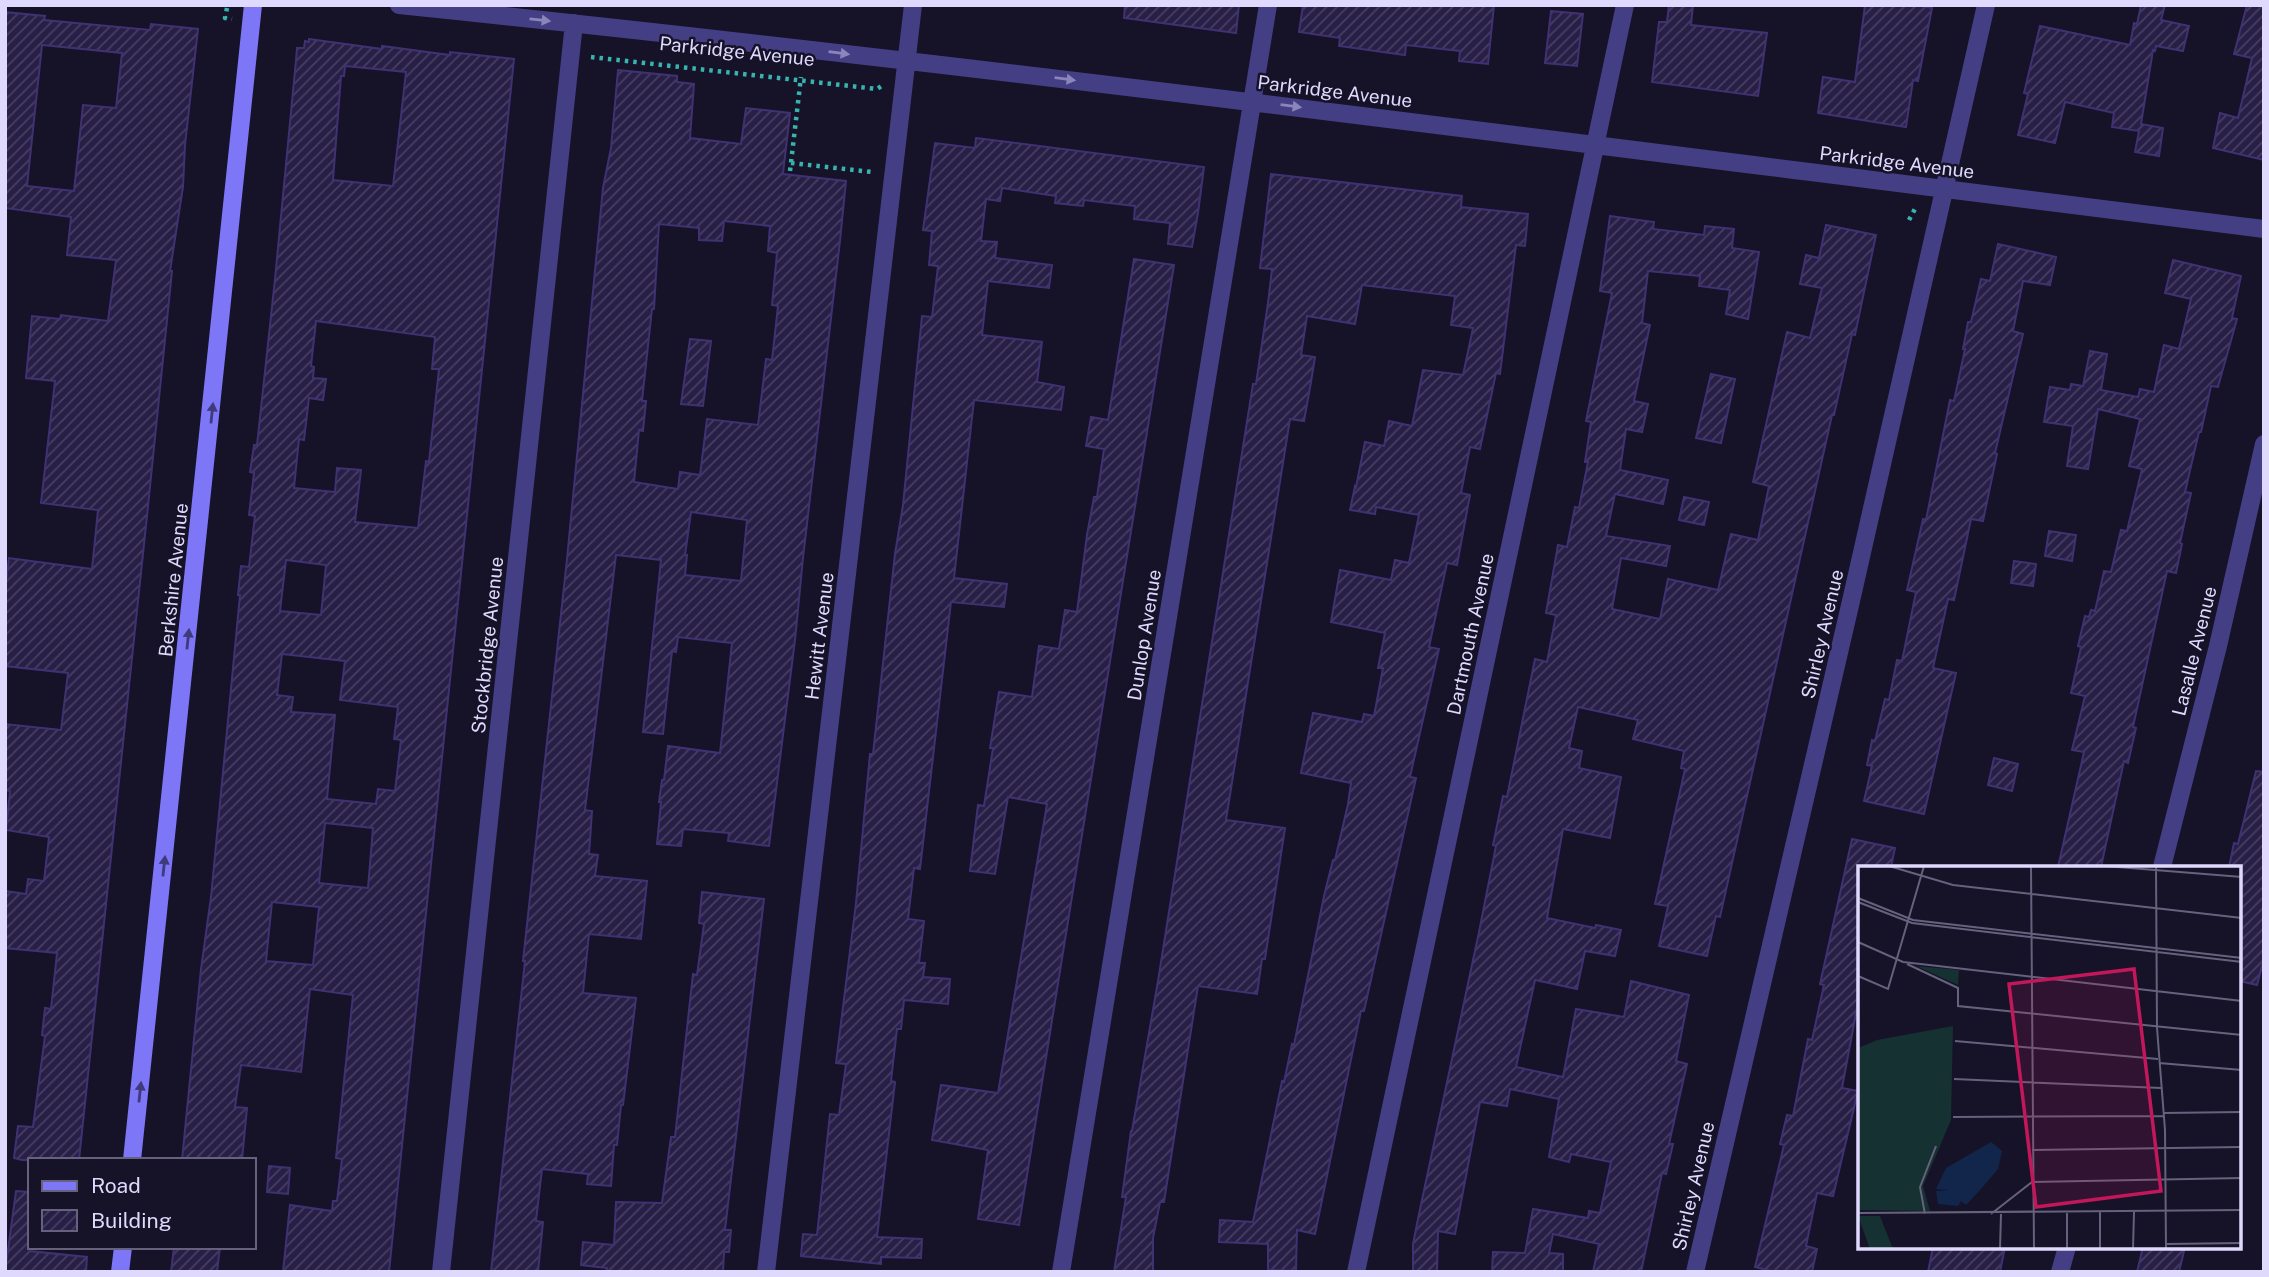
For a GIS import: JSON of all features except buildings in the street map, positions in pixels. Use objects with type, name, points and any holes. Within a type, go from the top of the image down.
[{"type":"street","name":"Berkshire Avenue","points":[[132,1158],[253,5]]},
{"type":"street","name":"Parkridge Avenue","points":[[399,5],[1253,102],[2264,229]]},
{"type":"street","name":"Hewitt Avenue","points":[[766,1272],[914,5]]},
{"type":"street","name":"Dunlop Avenue","points":[[1061,1272],[1268,5]]},
{"type":"street","name":"Dartmouth Avenue","points":[[1356,1272],[1625,5]]},
{"type":"street","name":"Shirley Avenue","points":[[1695,1272],[1986,5]]},
{"type":"street","name":"Stockbridge Avenue","points":[[440,1272],[574,23]]},
{"type":"street","name":"Lasalle Avenue","points":[[2162,866],[2218,646],[2264,444]]},
{"type":"street","points":[[120,1272],[123,1249]]},
{"type":"street","points":[[2060,1272],[2066,1249]]},
{"type":"path","points":[[225,18],[227,8]]},
{"type":"path","name":"Parkridge Avenue","points":[[592,57],[877,89]]},
{"type":"path","points":[[790,172],[802,68]]},
{"type":"path","points":[[790,163],[872,172]]},
{"type":"path","points":[[1909,220],[1916,207]]}]
